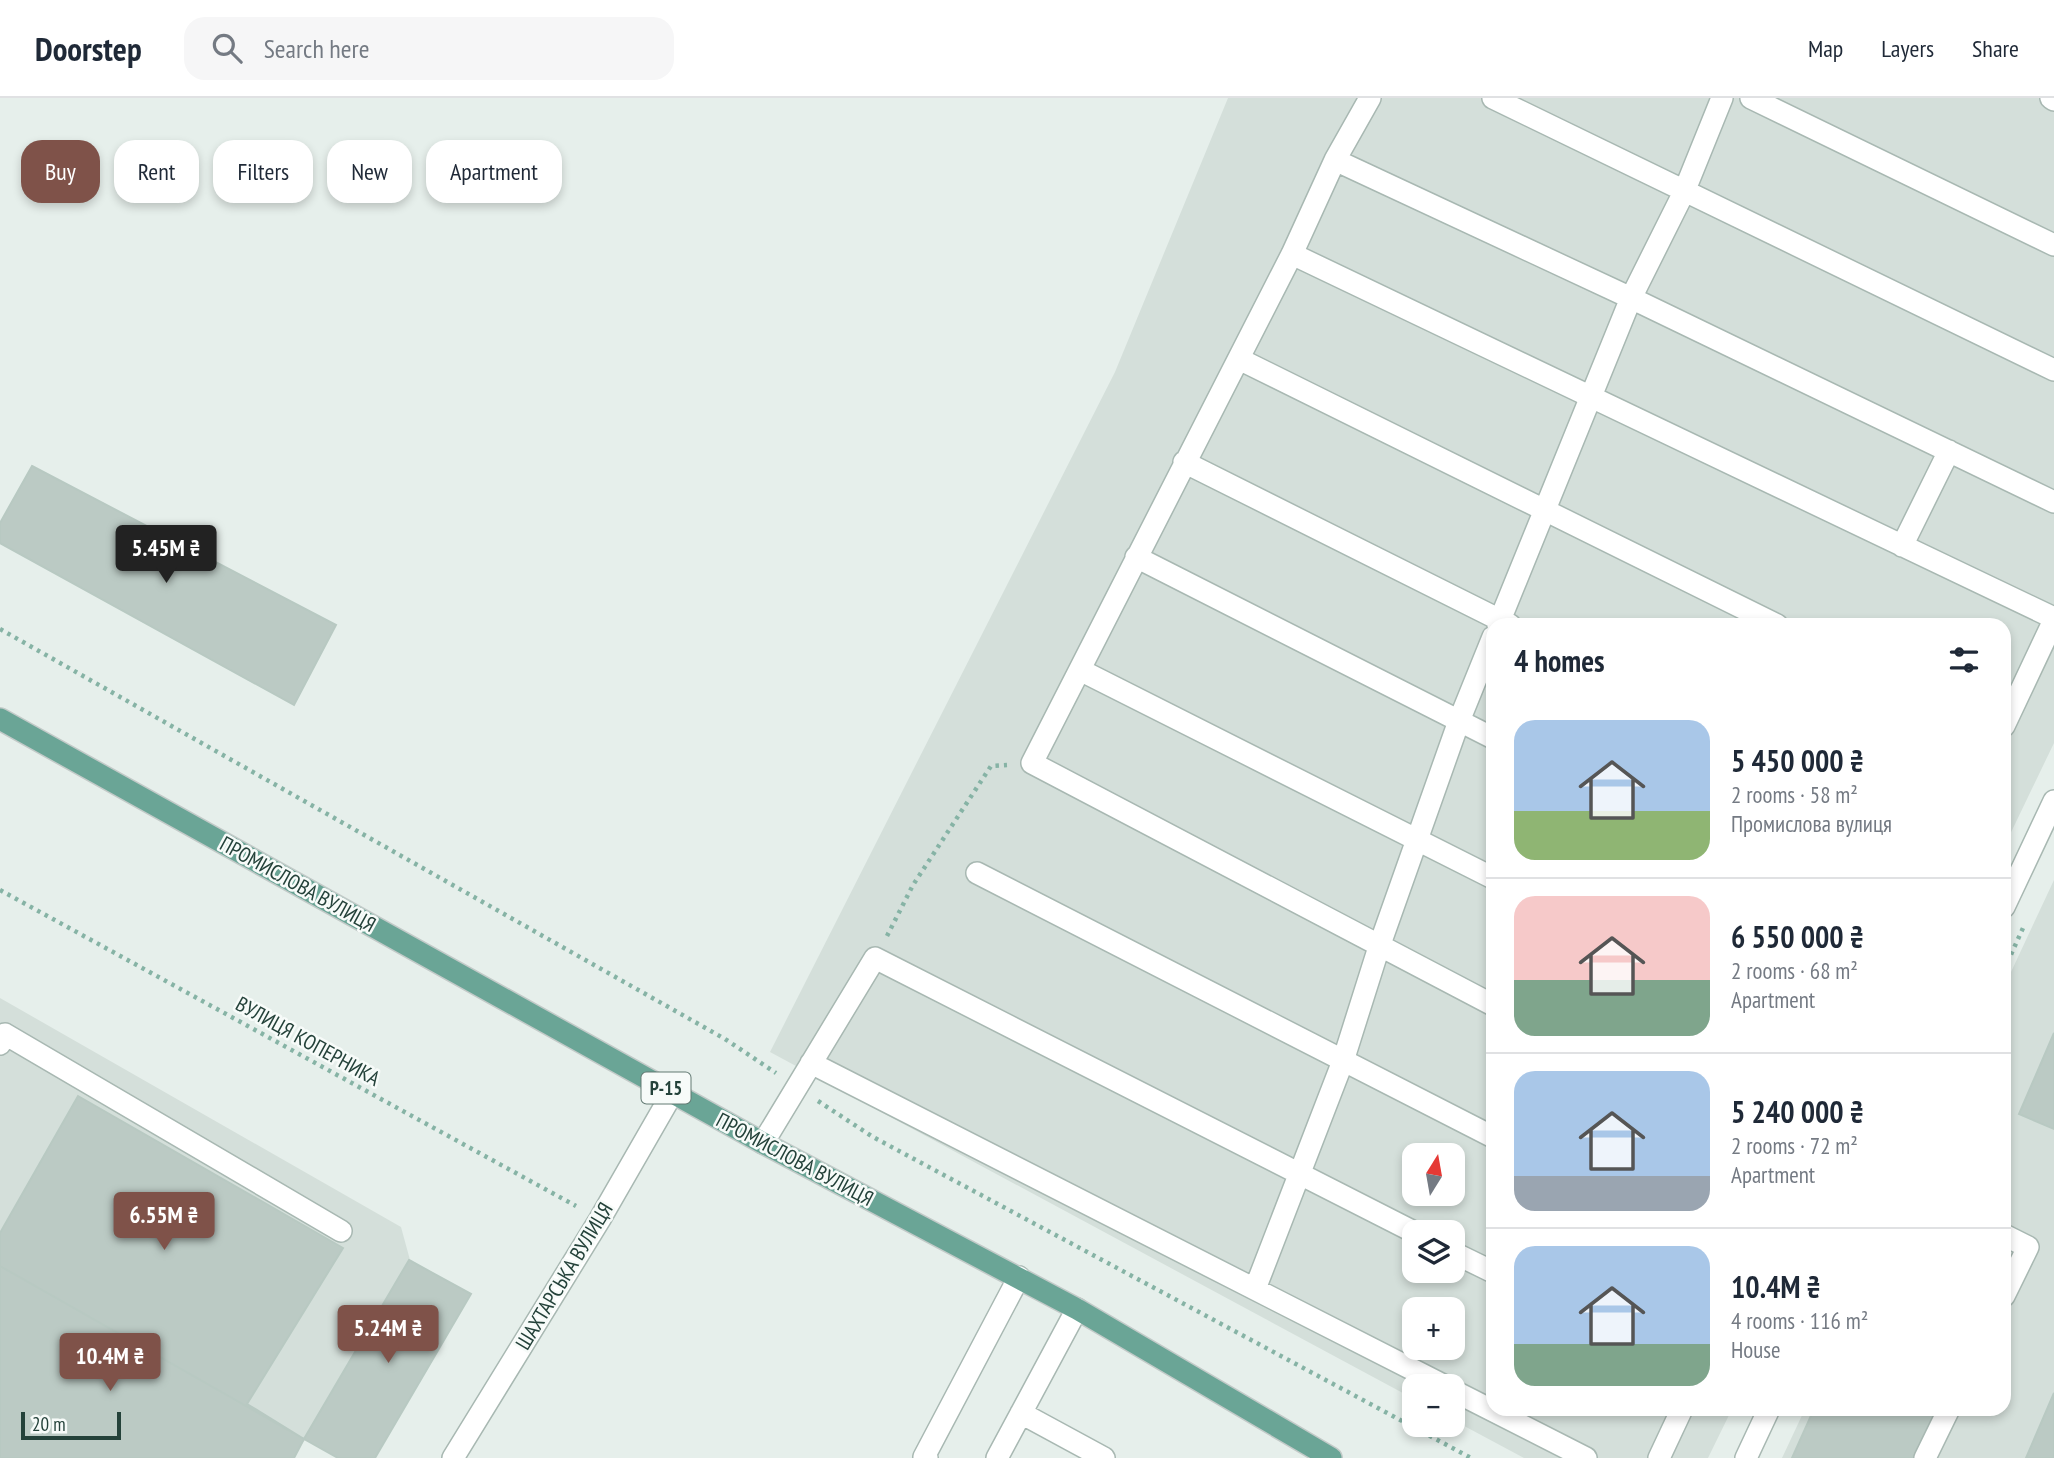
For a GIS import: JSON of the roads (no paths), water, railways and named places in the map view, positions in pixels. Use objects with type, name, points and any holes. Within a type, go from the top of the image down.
[{"type":"main road","name":"ПРОМИСЛОВА ВУЛИЦЯ","points":[[0,719],[763,1143],[1077,1309],[1329,1457]]},
{"type":"lane","points":[[1370,98],[1335,159],[1292,254],[1032,762],[1486,1001]]},
{"type":"lane","points":[[1493,98],[2054,370]]},
{"type":"lane","points":[[1503,618],[1542,511],[1631,298],[1684,192],[1722,98]]},
{"type":"lane","points":[[1751,98],[2054,245]]},
{"type":"lane","points":[[1335,159],[2054,502]]},
{"type":"lane","points":[[1292,254],[2054,619],[2011,711]]},
{"type":"lane","points":[[1239,359],[1763,618]]},
{"type":"lane","points":[[1902,546],[1949,451]]},
{"type":"lane","points":[[1185,462],[1486,620]]},
{"type":"lane","points":[[1136,557],[1486,734]]},
{"type":"lane","points":[[1255,1289],[1343,1061],[1379,947],[1459,721],[1486,659]]},
{"type":"lane","points":[[1080,670],[1486,874]]},
{"type":"lane","points":[[2011,892],[2054,801]]},
{"type":"lane","points":[[977,873],[1486,1133]]},
{"type":"lane","points":[[763,1143],[875,958],[1402,1226]]},
{"type":"lane","points":[[0,1044],[5,1034],[341,1231]]},
{"type":"lane","points":[[811,1063],[1421,1374]]},
{"type":"lane","name":"ШАХТАРСЬКА ВУЛИЦЯ","points":[[453,1458],[600,1219],[673,1092]]},
{"type":"lane","points":[[2011,1238],[2028,1247],[2011,1282]]},
{"type":"lane","points":[[1465,1258],[1486,1269]]},
{"type":"lane","points":[[927,1458],[925,1457],[1019,1277]]},
{"type":"lane","points":[[997,1458],[1077,1309]]},
{"type":"lane","points":[[1465,1397],[1486,1407]]},
{"type":"lane","points":[[1021,1413],[1104,1458]]},
{"type":"lane","points":[[1503,1416],[1586,1458]]},
{"type":"lane","points":[[1659,1458],[1679,1416]]},
{"type":"lane","points":[[1746,1458],[1766,1416]]},
{"type":"lane","points":[[1925,1458],[1946,1416]]}]
